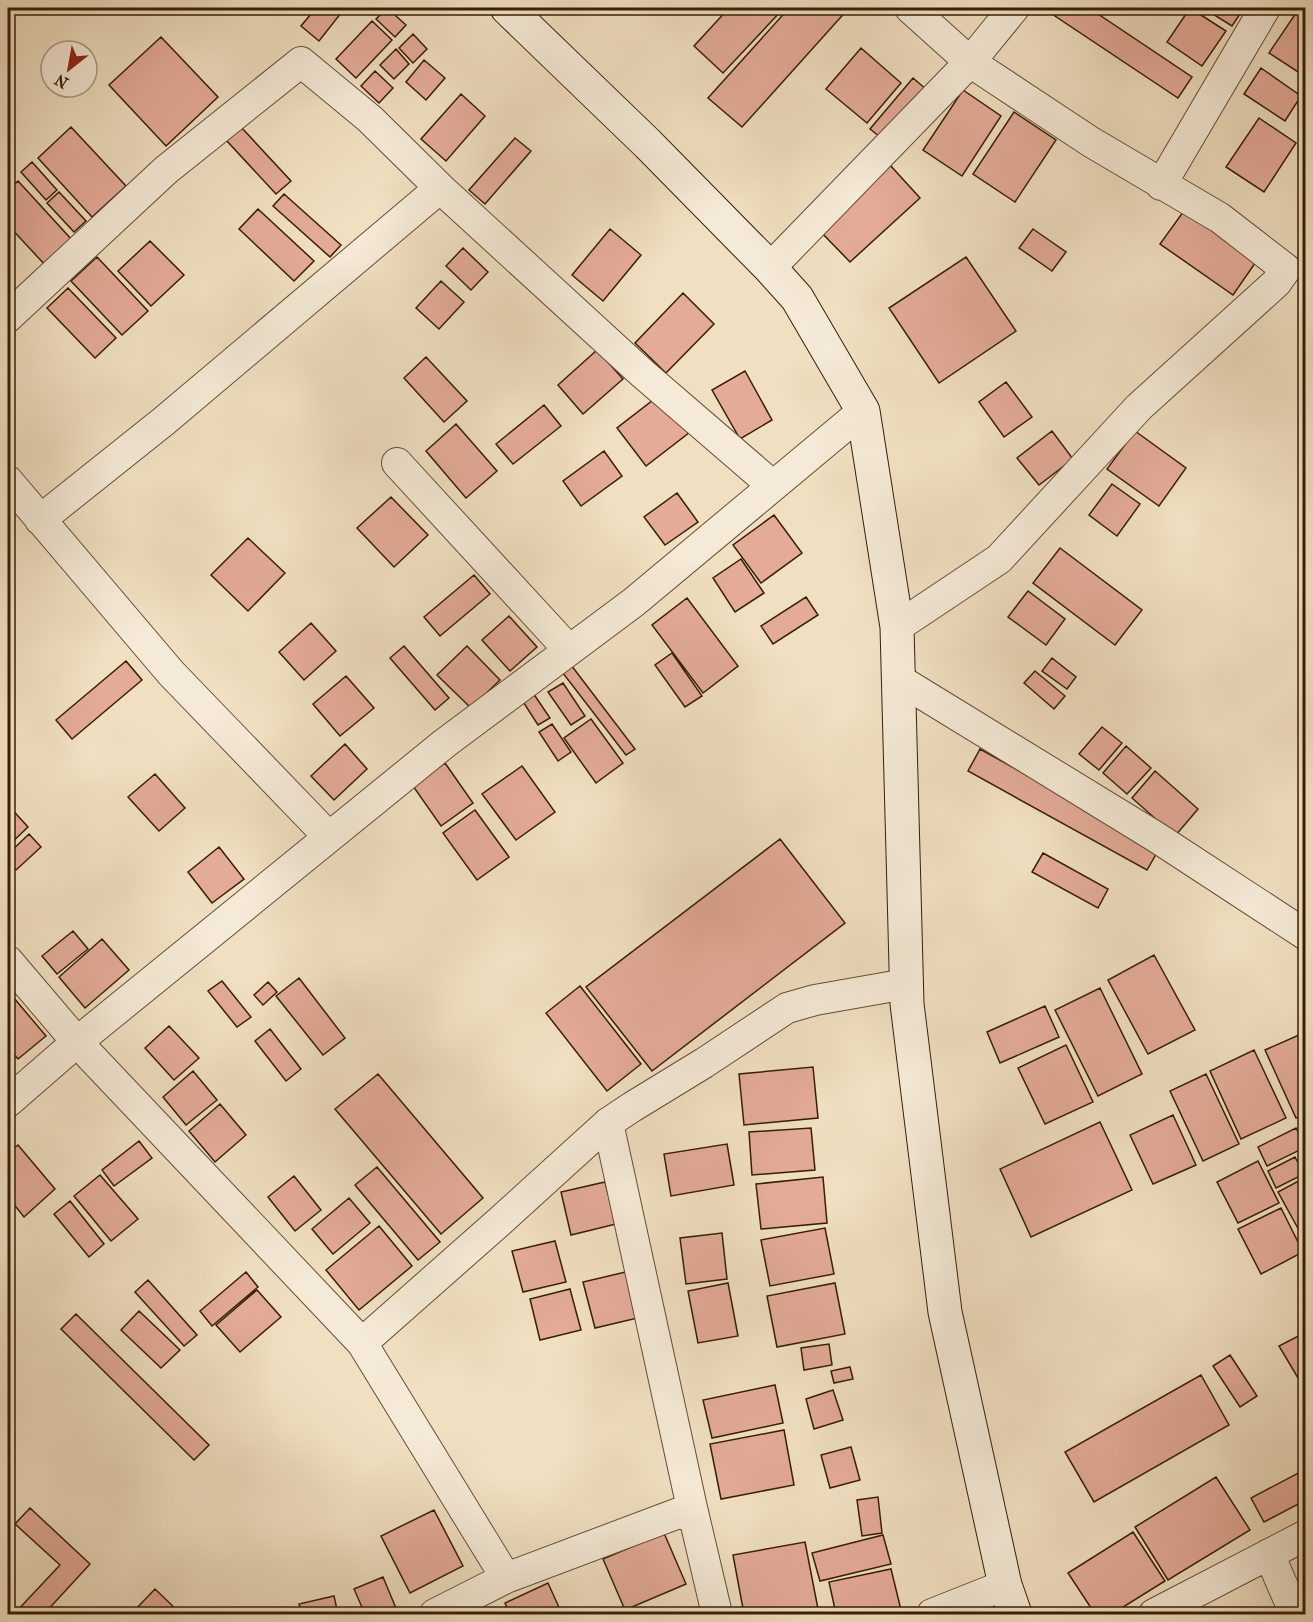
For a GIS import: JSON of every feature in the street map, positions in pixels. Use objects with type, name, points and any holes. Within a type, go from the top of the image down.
[{"type":"main road","points":[[507,8],[648,144],[797,298],[863,411],[897,627],[906,984],[945,1312],[1010,1600]]},
{"type":"street","points":[[897,627],[999,558],[1139,406],[1276,284],[1296,275],[1220,218],[1161,185],[970,62],[910,8]]},
{"type":"street","points":[[770,268],[970,62],[1014,8]]},
{"type":"street","points":[[1161,185],[1264,8]]},
{"type":"street","points":[[8,317],[166,170],[301,63],[370,119],[440,188],[642,373],[773,486]]},
{"type":"street","points":[[40,520],[164,421],[440,188]]},
{"type":"street","points":[[8,1102],[77,1042],[445,743],[634,602],[863,411]]},
{"type":"street","points":[[397,463],[569,650]]},
{"type":"street","points":[[8,481],[171,673],[329,837]]},
{"type":"street","points":[[898,679],[1156,837],[1305,935]]},
{"type":"street","points":[[8,960],[77,1042],[362,1343],[506,1578]]},
{"type":"street","points":[[362,1343],[608,1123],[704,1064],[787,1008],[815,1000],[906,984]]},
{"type":"street","points":[[608,1123],[717,1614]]},
{"type":"street","points":[[435,1614],[506,1578],[692,1508]]},
{"type":"street","points":[[1154,1614],[1305,1535]]},
{"type":"street","points":[[1269,1554],[1295,1614]]},
{"type":"street","points":[[932,1614],[1010,1600]]},
{"type":"building","points":[[316,8],[345,8],[319,41],[301,26]]},
{"type":"building","points":[[387,8],[406,25],[395,37],[376,19]]},
{"type":"building","points":[[729,8],[784,8],[723,73],[694,46]]},
{"type":"building","points":[[789,8],[849,8],[742,127],[708,98]]},
{"type":"building","points":[[1043,8],[1089,8],[1192,77],[1178,98]]},
{"type":"building","points":[[1190,8],[1226,31],[1202,66],[1167,42]]},
{"type":"building","points":[[1203,8],[1244,8],[1232,26]]},
{"type":"building","points":[[1298,10],[1306,16],[1306,77],[1269,53]]},
{"type":"building","points":[[372,21],[392,40],[356,78],[336,59]]},
{"type":"building","points":[[413,34],[427,49],[413,63],[399,48]]},
{"type":"building","points":[[161,37],[218,97],[166,146],[109,85]]},
{"type":"building","points":[[861,48],[901,83],[867,123],[826,89]]},
{"type":"building","points":[[396,49],[409,64],[394,79],[380,65]]},
{"type":"building","points":[[424,60],[445,78],[426,100],[406,82]]},
{"type":"building","points":[[1261,68],[1301,96],[1285,121],[1244,94]]},
{"type":"building","points":[[375,71],[393,88],[379,103],[361,86]]},
{"type":"building","points":[[913,78],[927,90],[884,140],[870,129]]},
{"type":"building","points":[[963,90],[1001,116],[962,176],[923,150]]},
{"type":"building","points":[[461,94],[485,116],[446,161],[421,139]]},
{"type":"building","points":[[1014,112],[1056,140],[1015,202],[973,174]]},
{"type":"building","points":[[1259,118],[1296,143],[1264,192],[1226,167]]},
{"type":"building","points":[[71,127],[126,186],[92,217],[38,158]]},
{"type":"building","points":[[241,127],[291,181],[276,194],[226,140]]},
{"type":"building","points":[[515,138],[531,151],[485,204],[469,190]]},
{"type":"building","points":[[32,162],[57,190],[46,200],[21,172]]},
{"type":"building","points":[[890,165],[920,198],[850,262],[819,230]]},
{"type":"building","points":[[18,181],[73,241],[46,266],[8,225],[8,190]]},
{"type":"building","points":[[59,192],[86,221],[74,232],[47,203]]},
{"type":"building","points":[[284,194],[341,245],[330,257],[273,206]]},
{"type":"building","points":[[1186,208],[1258,259],[1233,295],[1160,244]]},
{"type":"building","points":[[258,209],[314,261],[294,281],[239,229]]},
{"type":"building","points":[[610,229],[641,255],[603,301],[572,275]]},
{"type":"building","points":[[1033,229],[1066,252],[1052,271],[1019,248]]},
{"type":"building","points":[[150,241],[184,275],[151,306],[118,271]]},
{"type":"building","points":[[463,248],[488,272],[471,290],[446,266]]},
{"type":"building","points":[[97,257],[148,311],[122,335],[71,281]]},
{"type":"building","points":[[966,257],[1016,331],[939,383],[889,308]]},
{"type":"building","points":[[441,281],[464,302],[439,329],[416,308]]},
{"type":"building","points":[[68,288],[116,338],[95,358],[47,308]]},
{"type":"building","points":[[683,293],[714,324],[666,373],[635,343]]},
{"type":"building","points":[[597,350],[623,379],[583,414],[558,385]]},
{"type":"building","points":[[426,357],[467,401],[444,422],[404,378]]},
{"type":"building","points":[[745,371],[772,420],[740,439],[712,390]]},
{"type":"building","points":[[1006,382],[1032,417],[1004,437],[979,402]]},
{"type":"building","points":[[657,397],[694,429],[646,466],[617,428]]},
{"type":"building","points":[[544,405],[561,426],[513,464],[496,444]]},
{"type":"building","points":[[456,424],[497,471],[466,498],[426,451]]},
{"type":"building","points":[[1052,431],[1073,459],[1039,485],[1017,458]]},
{"type":"building","points":[[1135,431],[1186,468],[1159,506],[1107,469]]},
{"type":"building","points":[[604,451],[622,476],[581,506],[563,481]]},
{"type":"building","points":[[1112,484],[1140,504],[1117,536],[1089,515]]},
{"type":"building","points":[[677,493],[698,522],[665,545],[644,517]]},
{"type":"building","points":[[391,497],[428,535],[394,567],[357,528]]},
{"type":"building","points":[[774,515],[802,553],[761,583],[733,545]]},
{"type":"building","points":[[248,538],[285,573],[248,611],[211,575]]},
{"type":"building","points":[[1060,548],[1142,610],[1115,645],[1033,583]]},
{"type":"building","points":[[741,559],[764,593],[735,612],[713,578]]},
{"type":"building","points":[[474,575],[490,594],[440,636],[424,617]]},
{"type":"building","points":[[1028,591],[1065,619],[1046,645],[1008,617]]},
{"type":"building","points":[[806,597],[818,615],[773,644],[761,626]]},
{"type":"building","points":[[687,598],[738,666],[703,693],[652,625]]},
{"type":"building","points":[[509,616],[537,647],[510,671],[482,640]]},
{"type":"building","points":[[311,623],[336,651],[304,680],[279,652]]},
{"type":"building","points":[[404,646],[449,698],[435,710],[390,658]]},
{"type":"building","points":[[467,646],[500,680],[471,708],[437,675]]},
{"type":"building","points":[[672,653],[702,696],[685,707],[655,665]]},
{"type":"building","points":[[1052,658],[1076,677],[1067,689],[1042,671]]},
{"type":"building","points":[[126,661],[142,680],[72,739],[56,720]]},
{"type":"building","points":[[568,661],[635,749],[626,755],[559,668]]},
{"type":"building","points":[[1035,671],[1065,696],[1054,709],[1024,683]]},
{"type":"building","points":[[346,676],[374,708],[340,736],[313,704]]},
{"type":"building","points":[[563,683],[585,716],[571,725],[548,692]]},
{"type":"building","points":[[531,690],[550,718],[538,725],[520,697]]},
{"type":"building","points":[[591,719],[623,763],[596,783],[564,738]]},
{"type":"building","points":[[552,724],[571,752],[558,761],[539,732]]},
{"type":"building","points":[[1102,727],[1122,743],[1099,770],[1079,754]]},
{"type":"building","points":[[345,744],[367,769],[334,800],[311,776]]},
{"type":"building","points":[[1126,746],[1151,768],[1127,794],[1103,773]]},
{"type":"building","points":[[980,749],[1159,849],[1147,870],[968,771]]},
{"type":"building","points":[[445,763],[473,803],[441,826],[413,786]]},
{"type":"building","points":[[522,766],[555,812],[516,840],[482,794]]},
{"type":"building","points":[[1155,771],[1198,809],[1175,836],[1132,798]]},
{"type":"building","points":[[155,774],[185,808],[159,831],[128,797]]},
{"type":"building","points":[[8,805],[28,827],[8,846]]},
{"type":"building","points":[[475,810],[509,857],[477,880],[443,833]]},
{"type":"building","points":[[29,834],[41,847],[16,870],[8,861],[8,854]]},
{"type":"building","points":[[780,839],[845,923],[652,1071],[586,987]]},
{"type":"building","points":[[219,847],[244,879],[212,903],[188,872]]},
{"type":"building","points":[[1043,853],[1108,889],[1098,908],[1032,872]]},
{"type":"building","points":[[73,931],[88,949],[57,974],[42,956]]},
{"type":"building","points":[[102,939],[129,970],[85,1008],[59,977]]},
{"type":"building","points":[[1154,955],[1195,1030],[1148,1054],[1108,980]]},
{"type":"building","points":[[299,978],[345,1038],[323,1055],[276,996]]},
{"type":"building","points":[[222,981],[251,1017],[237,1027],[208,991]]},
{"type":"building","points":[[268,982],[277,992],[263,1005],[254,995]]},
{"type":"building","points":[[580,986],[641,1064],[607,1091],[546,1013]]},
{"type":"building","points":[[1100,988],[1142,1074],[1098,1096],[1055,1010]]},
{"type":"building","points":[[8,991],[46,1036],[18,1059],[8,1047]]},
{"type":"building","points":[[1045,1006],[1059,1037],[1000,1063],[987,1032]]},
{"type":"building","points":[[169,1026],[199,1058],[174,1080],[145,1048]]},
{"type":"building","points":[[270,1029],[301,1069],[286,1081],[255,1041]]},
{"type":"building","points":[[1306,1032],[1306,1114],[1296,1118],[1265,1050]]},
{"type":"building","points":[[1066,1045],[1093,1102],[1045,1124],[1018,1068]]},
{"type":"building","points":[[1254,1050],[1286,1118],[1241,1139],[1210,1071]]},
{"type":"building","points":[[813,1067],[818,1118],[744,1125],[739,1074]]},
{"type":"building","points":[[193,1071],[217,1100],[186,1125],[163,1097]]},
{"type":"building","points":[[378,1074],[483,1198],[441,1234],[335,1109]]},
{"type":"building","points":[[1206,1074],[1239,1144],[1203,1161],[1170,1091]]},
{"type":"building","points":[[220,1104],[246,1135],[215,1162],[189,1131]]},
{"type":"building","points":[[1173,1115],[1196,1165],[1153,1184],[1130,1135]]},
{"type":"building","points":[[1100,1122],[1132,1190],[1031,1237],[1000,1169]]},
{"type":"building","points":[[811,1128],[815,1170],[752,1175],[749,1132]]},
{"type":"building","points":[[1296,1128],[1306,1147],[1267,1166],[1258,1147]]},
{"type":"building","points":[[139,1141],[152,1158],[114,1186],[102,1170]]},
{"type":"building","points":[[727,1144],[734,1185],[671,1196],[664,1154]]},
{"type":"building","points":[[18,1145],[55,1189],[24,1217],[8,1197],[8,1153]]},
{"type":"building","points":[[1306,1149],[1306,1166],[1299,1153]]},
{"type":"building","points":[[1295,1157],[1304,1174],[1276,1188],[1268,1171]]},
{"type":"building","points":[[1258,1161],[1279,1203],[1238,1223],[1217,1182]]},
{"type":"building","points":[[377,1167],[440,1242],[418,1260],[355,1185]]},
{"type":"building","points":[[100,1175],[138,1219],[111,1241],[74,1196]]},
{"type":"building","points":[[294,1176],[321,1210],[295,1231],[268,1197]]},
{"type":"building","points":[[823,1177],[827,1223],[761,1229],[756,1184]]},
{"type":"building","points":[[1306,1177],[1306,1243],[1278,1192]]},
{"type":"building","points":[[605,1182],[616,1224],[571,1235],[561,1192]]},
{"type":"building","points":[[349,1198],[370,1223],[333,1254],[312,1229]]},
{"type":"building","points":[[70,1201],[104,1244],[89,1257],[54,1214]]},
{"type":"building","points":[[1281,1208],[1303,1252],[1261,1274],[1238,1229]]},
{"type":"building","points":[[379,1226],[412,1266],[359,1310],[326,1270]]},
{"type":"building","points":[[825,1228],[834,1274],[770,1286],[761,1240]]},
{"type":"building","points":[[722,1233],[727,1279],[686,1284],[680,1238]]},
{"type":"building","points":[[555,1241],[566,1282],[523,1292],[512,1251]]},
{"type":"building","points":[[634,1270],[646,1316],[595,1328],[583,1282]]},
{"type":"building","points":[[246,1272],[258,1287],[212,1326],[200,1311]]},
{"type":"building","points":[[148,1280],[197,1335],[184,1346],[135,1292]]},
{"type":"building","points":[[728,1283],[738,1336],[698,1343],[688,1291]]},
{"type":"building","points":[[835,1283],[845,1334],[777,1347],[767,1296]]},
{"type":"building","points":[[570,1289],[581,1330],[540,1340],[530,1299]]},
{"type":"building","points":[[257,1290],[281,1317],[240,1352],[216,1325]]},
{"type":"building","points":[[139,1311],[180,1350],[161,1368],[121,1330]]},
{"type":"building","points":[[76,1314],[209,1445],[194,1460],[61,1329]]},
{"type":"building","points":[[1306,1332],[1306,1381],[1301,1383],[1279,1346]]},
{"type":"building","points":[[829,1344],[832,1365],[804,1370],[801,1348]]},
{"type":"building","points":[[1230,1355],[1257,1396],[1240,1407],[1213,1366]]},
{"type":"building","points":[[850,1367],[853,1379],[834,1383],[831,1371]]},
{"type":"building","points":[[1201,1375],[1229,1425],[1094,1502],[1065,1452]]},
{"type":"building","points":[[775,1385],[783,1423],[712,1438],[703,1400]]},
{"type":"building","points":[[833,1390],[843,1420],[814,1429],[806,1399]]},
{"type":"building","points":[[784,1430],[794,1485],[721,1499],[710,1444]]},
{"type":"building","points":[[851,1447],[860,1480],[830,1488],[821,1455]]},
{"type":"building","points":[[1306,1469],[1306,1500],[1264,1522],[1251,1498]]},
{"type":"building","points":[[1216,1477],[1250,1530],[1168,1580],[1135,1527]]},
{"type":"building","points":[[878,1497],[882,1533],[862,1536],[857,1500]]},
{"type":"building","points":[[30,1508],[90,1564],[44,1614],[14,1614],[60,1565],[15,1524]]},
{"type":"building","points":[[434,1510],[463,1566],[410,1593],[381,1536]]},
{"type":"building","points":[[1133,1532],[1165,1581],[1112,1614],[1095,1614],[1068,1573]]},
{"type":"building","points":[[664,1533],[686,1584],[625,1610],[603,1559]]},
{"type":"building","points":[[883,1535],[891,1564],[820,1581],[812,1553]]},
{"type":"building","points":[[805,1542],[819,1614],[744,1614],[733,1555]]},
{"type":"building","points":[[891,1569],[901,1610],[878,1614],[836,1614],[829,1582]]},
{"type":"building","points":[[383,1577],[398,1613],[365,1614],[354,1589]]},
{"type":"building","points":[[548,1583],[562,1614],[510,1614],[505,1603]]},
{"type":"building","points":[[155,1589],[181,1614],[131,1614]]},
{"type":"building","points":[[334,1596],[338,1614],[302,1614],[299,1604]]}]
